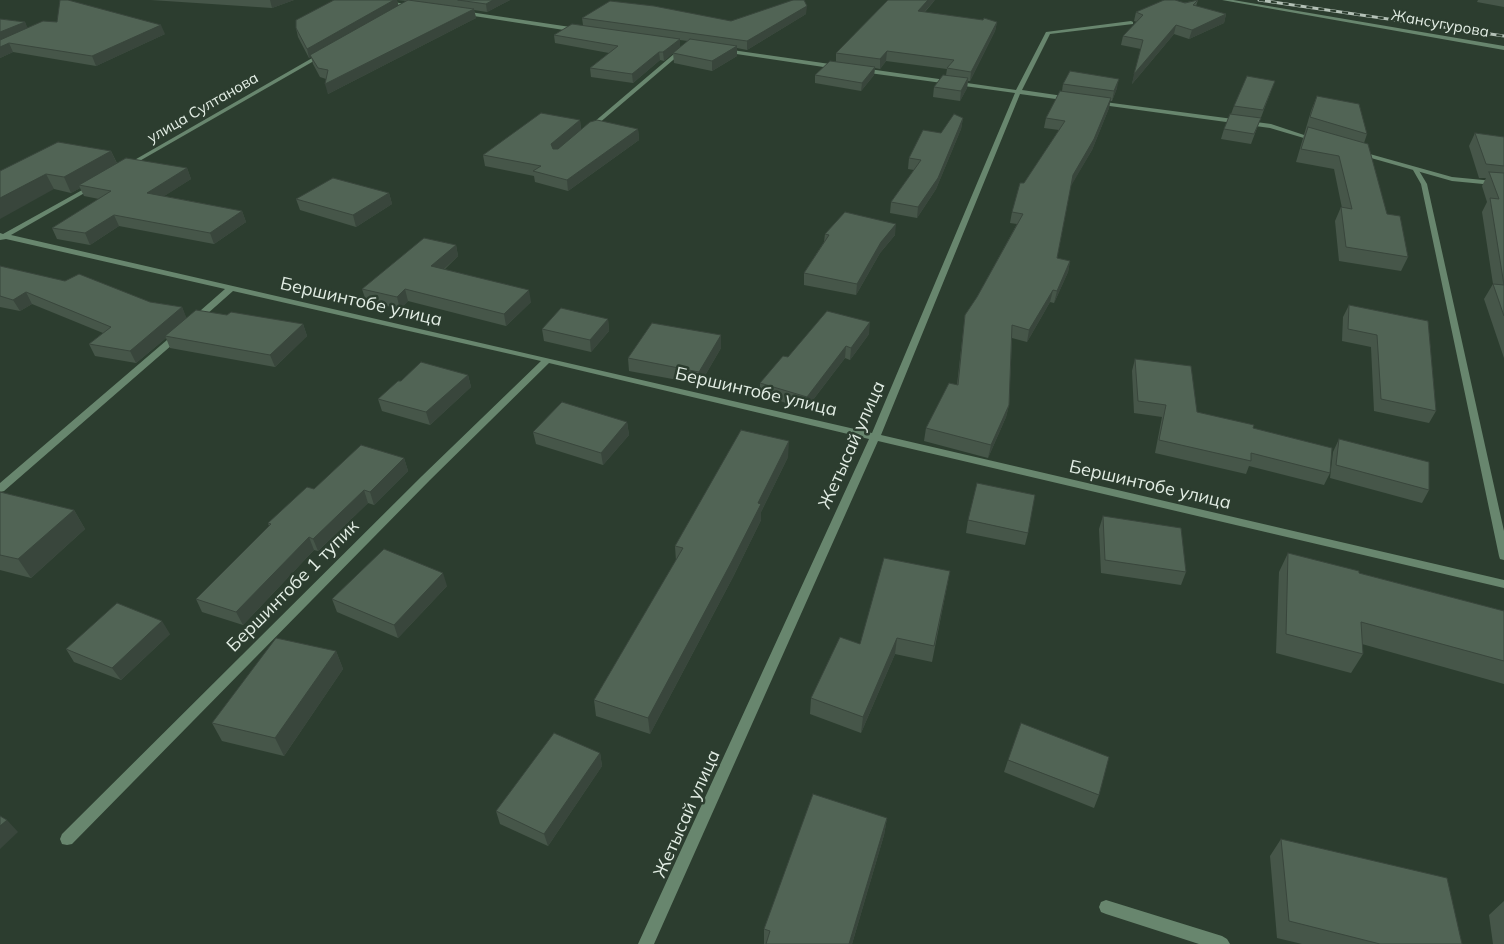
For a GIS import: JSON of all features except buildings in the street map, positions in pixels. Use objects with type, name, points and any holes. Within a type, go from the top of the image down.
[{"type":"street","points":[[371,0],[409,5]]},
{"type":"street","name":"Жансугурова","points":[[1224,0],[1504,48]]},
{"type":"street","points":[[400,10],[418,3]]},
{"type":"street","points":[[457,12],[582,30]]},
{"type":"street","name":"Жетысай улица","points":[[646,944],[875,437],[1018,92],[1048,33],[1131,23]]},
{"type":"street","points":[[585,132],[688,46],[678,44]]},
{"type":"street","name":"улица Султанова","points":[[124,168],[331,50]]},
{"type":"street","points":[[717,50],[843,68]]},
{"type":"street","points":[[853,69],[1074,100]]},
{"type":"street","points":[[1093,102],[1271,126],[1326,142]]},
{"type":"street","points":[[1353,151],[1452,179],[1504,184]]},
{"type":"street","points":[[1416,170],[1424,184],[1504,556]]},
{"type":"street","points":[[1,237],[99,182]]},
{"type":"street","name":"Бершинтобе улица","points":[[1,237],[547,360],[1504,584]]},
{"type":"street","points":[[0,489],[230,289]]},
{"type":"street","name":"Бершинтобе 1 тупик","points":[[67,839],[426,478],[547,360]]},
{"type":"street","points":[[1106,907],[1222,944]]},
{"type":"railway","points":[[1259,0],[1504,36]]}]
